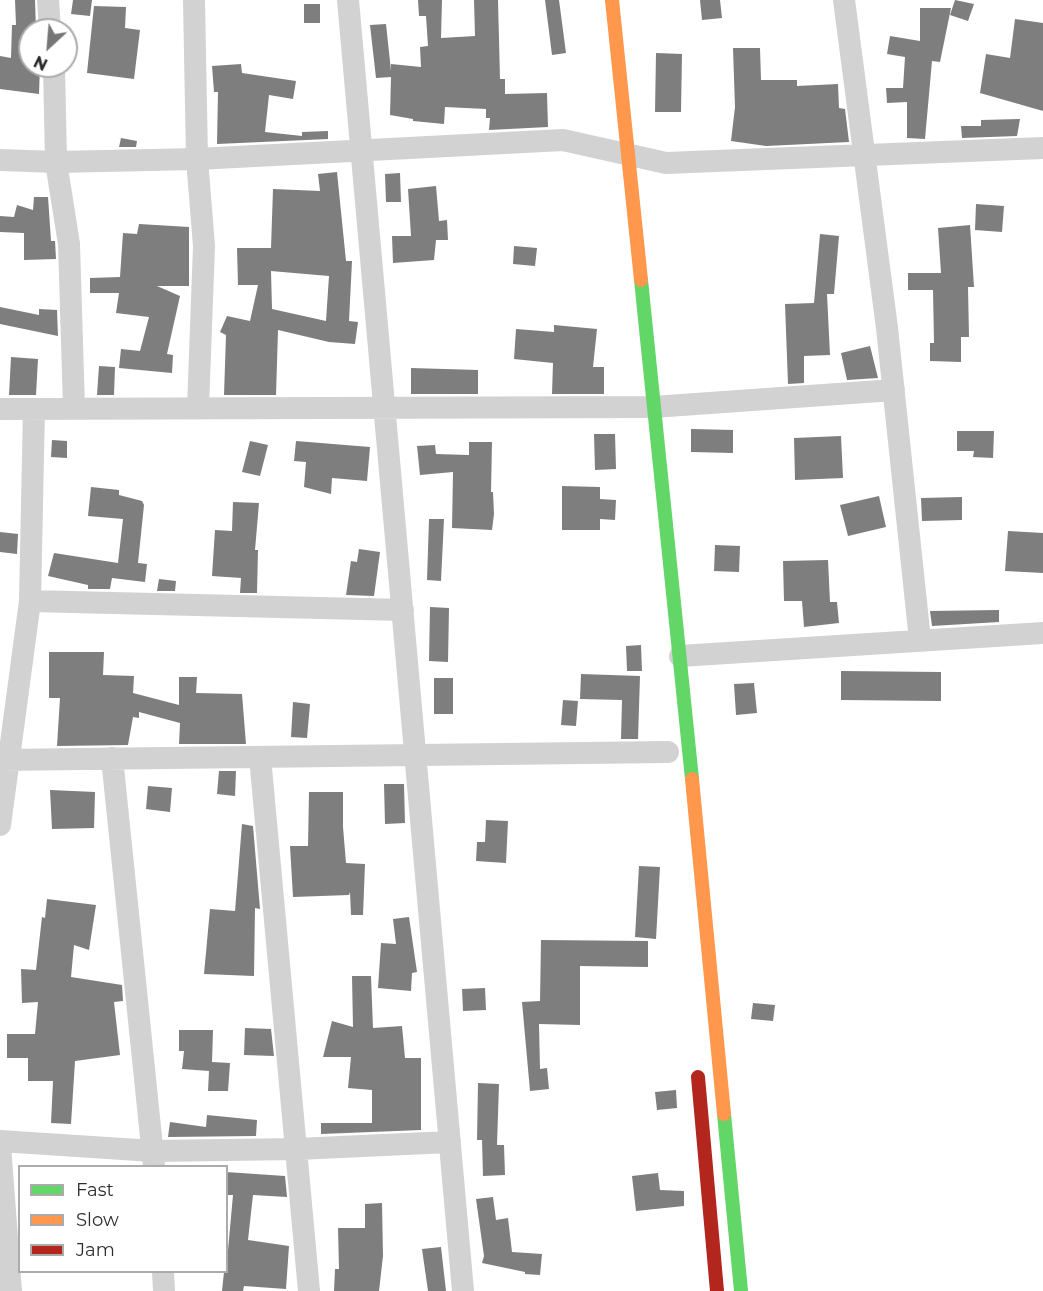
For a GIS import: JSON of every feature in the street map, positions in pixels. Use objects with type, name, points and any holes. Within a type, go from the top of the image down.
[{"type":"main road","points":[[612,0],[611,151],[638,407],[680,656],[741,1291]]},
{"type":"main road","points":[[697,1068],[717,1291]]},
{"type":"street","points":[[48,0],[49,18]]},
{"type":"street","points":[[194,0],[197,159],[204,246],[198,408]]},
{"type":"street","points":[[348,0],[464,1291]]},
{"type":"street","points":[[844,0],[894,390],[920,640]]},
{"type":"street","points":[[54,78],[56,162],[69,244],[74,408]]},
{"type":"street","points":[[0,160],[56,162],[197,159],[563,140],[666,163],[1043,148]]},
{"type":"street","points":[[0,409],[638,407],[894,390]]},
{"type":"street","points":[[0,825],[4,760],[30,601],[34,409]]},
{"type":"street","points":[[30,601],[403,610]]},
{"type":"street","points":[[680,656],[1043,633]]},
{"type":"street","points":[[4,760],[668,751]]},
{"type":"street","points":[[260,757],[309,1291]]},
{"type":"street","points":[[112,758],[153,1159]]},
{"type":"street","points":[[11,1291],[0,1143],[153,1159],[450,1142]]},
{"type":"street","points":[[163,1273],[164,1291]]},
{"type":"building","points":[[15,0],[35,0],[36,18],[18,18],[18,78],[40,78],[39,94],[0,89],[0,56],[11,58],[12,25],[16,25]]},
{"type":"building","points":[[73,0],[92,0],[90,16],[71,14]]},
{"type":"building","points":[[418,0],[442,0],[441,38],[475,36],[474,0],[498,0],[500,79],[505,79],[505,94],[547,93],[548,127],[489,130],[490,118],[486,118],[486,109],[445,107],[444,124],[413,121],[413,119],[390,115],[391,77],[376,78],[370,25],[386,24],[391,71],[391,64],[421,67],[420,47],[428,46],[426,16],[419,16]]},
{"type":"building","points":[[545,0],[559,0],[566,53],[552,55]]},
{"type":"building","points":[[700,0],[720,0],[722,18],[702,20]]},
{"type":"building","points":[[955,0],[974,4],[968,21],[950,15]]},
{"type":"building","points":[[304,4],[320,4],[320,23],[304,23]]},
{"type":"building","points":[[94,6],[126,7],[125,28],[140,30],[134,79],[87,73]]},
{"type":"building","points":[[920,8],[951,8],[940,62],[932,61],[925,139],[907,138],[907,102],[887,103],[886,88],[903,88],[905,57],[887,54],[890,36],[920,41]]},
{"type":"building","points":[[1015,19],[1043,23],[1043,111],[980,93],[986,54],[1010,58]]},
{"type":"building","points":[[733,48],[760,48],[761,80],[797,80],[797,86],[838,84],[839,108],[845,109],[849,142],[766,146],[731,141],[735,107]]},
{"type":"building","points":[[656,53],[682,54],[681,112],[655,112]]},
{"type":"building","points":[[241,64],[242,73],[296,81],[293,99],[269,95],[265,132],[302,136],[302,132],[328,131],[328,139],[217,144],[218,92],[214,92],[212,66]]},
{"type":"building","points":[[1020,119],[1017,136],[962,138],[961,126],[981,126],[981,120]]},
{"type":"building","points":[[121,138],[137,141],[136,147],[119,147]]},
{"type":"building","points":[[337,172],[346,261],[352,261],[349,321],[358,322],[355,344],[329,342],[278,330],[276,395],[224,395],[226,335],[220,332],[227,316],[250,321],[258,285],[238,285],[237,248],[271,248],[273,189],[320,191],[318,174]],"holes":[[[271,271],[329,276],[326,321],[272,309]]]},
{"type":"building","points":[[400,173],[401,202],[386,202],[385,174]]},
{"type":"building","points":[[436,186],[439,221],[447,220],[448,240],[436,240],[434,260],[393,263],[392,236],[411,236],[408,189]]},
{"type":"building","points":[[34,197],[48,197],[51,241],[55,241],[56,259],[24,260],[24,233],[0,232],[0,216],[14,217],[17,205],[33,210]]},
{"type":"building","points":[[976,204],[1004,206],[1002,232],[975,230]]},
{"type":"building","points":[[139,224],[189,227],[189,286],[157,286],[180,296],[167,354],[173,355],[172,373],[119,368],[121,349],[140,351],[149,317],[116,313],[119,293],[90,293],[90,278],[120,277],[123,233],[137,234]]},
{"type":"building","points":[[970,225],[974,287],[968,287],[969,337],[961,337],[961,362],[930,361],[930,343],[934,343],[933,290],[908,290],[908,273],[941,273],[938,228]]},
{"type":"building","points":[[820,234],[839,236],[834,294],[827,294],[830,355],[804,356],[804,383],[788,384],[785,304],[814,303]]},
{"type":"building","points":[[514,246],[537,248],[535,266],[513,264]]},
{"type":"building","points":[[0,307],[39,315],[39,309],[57,310],[58,336],[0,324]]},
{"type":"building","points":[[554,325],[597,329],[593,367],[604,367],[604,394],[552,394],[553,363],[514,359],[516,329],[554,332]]},
{"type":"building","points":[[870,346],[878,378],[847,380],[841,353]]},
{"type":"building","points":[[11,357],[38,359],[36,395],[9,395]]},
{"type":"building","points":[[99,366],[115,367],[114,395],[97,395]]},
{"type":"building","points":[[411,368],[478,370],[478,394],[411,394]]},
{"type":"building","points":[[691,429],[733,430],[733,453],[691,452]]},
{"type":"building","points":[[957,431],[994,431],[993,458],[973,457],[974,451],[957,451]]},
{"type":"building","points":[[594,434],[615,434],[616,469],[595,470]]},
{"type":"building","points":[[841,436],[843,478],[795,480],[794,438]]},
{"type":"building","points":[[52,440],[67,441],[67,458],[51,457]]},
{"type":"building","points":[[250,441],[268,445],[260,476],[242,472]]},
{"type":"building","points":[[296,441],[370,447],[367,481],[332,478],[331,494],[304,487],[306,462],[294,461]]},
{"type":"building","points":[[469,442],[492,442],[491,492],[493,492],[494,514],[492,530],[452,528],[453,472],[420,475],[417,446],[435,445],[436,454],[469,455]]},
{"type":"building","points":[[562,486],[600,487],[600,499],[616,500],[615,520],[600,519],[600,530],[562,530]]},
{"type":"building","points":[[91,487],[119,490],[119,495],[142,501],[144,505],[138,563],[147,564],[145,582],[112,578],[110,589],[88,589],[88,585],[48,576],[54,553],[118,563],[123,519],[88,516]]},
{"type":"building","points":[[879,496],[886,527],[848,536],[840,505]]},
{"type":"building","points":[[962,497],[962,520],[922,521],[921,498]]},
{"type":"building","points":[[233,502],[259,503],[255,550],[258,550],[257,593],[240,593],[241,578],[212,576],[215,530],[232,531]]},
{"type":"building","points":[[429,519],[444,519],[441,581],[427,580]]},
{"type":"building","points":[[1008,531],[1043,533],[1043,573],[1005,571]]},
{"type":"building","points":[[0,532],[18,534],[17,554],[0,552]]},
{"type":"building","points":[[715,545],[740,546],[739,572],[714,571]]},
{"type":"building","points":[[359,549],[380,552],[374,596],[346,595],[351,561],[357,562]]},
{"type":"building","points":[[828,560],[830,602],[837,602],[839,623],[804,627],[802,601],[784,601],[783,561]]},
{"type":"building","points":[[159,579],[176,581],[175,591],[157,591]]},
{"type":"building","points":[[430,607],[449,608],[448,662],[429,661]]},
{"type":"building","points":[[999,610],[999,622],[932,626],[930,611]]},
{"type":"building","points":[[641,645],[642,671],[627,671],[626,646]]},
{"type":"building","points":[[49,652],[104,652],[103,675],[134,676],[133,693],[179,705],[179,677],[197,677],[196,693],[242,694],[246,744],[179,744],[180,723],[139,712],[139,718],[133,717],[128,745],[57,746],[60,698],[49,698]]},
{"type":"building","points":[[841,671],[941,672],[941,701],[841,700]]},
{"type":"building","points":[[581,674],[640,676],[638,739],[621,739],[622,700],[580,699]]},
{"type":"building","points":[[434,678],[453,678],[453,714],[434,714]]},
{"type":"building","points":[[754,683],[757,713],[736,715],[734,684]]},
{"type":"building","points":[[563,700],[578,701],[576,726],[561,725]]},
{"type":"building","points":[[293,702],[310,704],[307,738],[291,737]]},
{"type":"building","points":[[219,771],[236,771],[235,796],[217,794]]},
{"type":"building","points":[[384,784],[404,784],[405,823],[385,824]]},
{"type":"building","points":[[148,786],[172,788],[170,812],[146,809]]},
{"type":"building","points":[[50,790],[95,792],[94,828],[52,829]]},
{"type":"building","points":[[309,792],[343,792],[346,863],[365,864],[363,915],[351,915],[350,892],[349,895],[293,897],[290,846],[308,846]]},
{"type":"building","points":[[486,820],[508,821],[506,863],[476,861],[477,842],[485,842]]},
{"type":"building","points":[[242,824],[253,826],[260,909],[255,908],[254,976],[204,974],[210,909],[235,911]]},
{"type":"building","points":[[639,866],[660,867],[656,939],[635,937]]},
{"type":"building","points":[[47,899],[96,905],[89,950],[74,945],[71,977],[122,985],[123,1001],[114,1002],[120,1055],[75,1061],[71,1124],[51,1123],[53,1081],[28,1081],[28,1058],[7,1058],[7,1034],[35,1034],[38,1002],[22,1003],[21,969],[36,970],[42,917],[45,918]]},
{"type":"building","points":[[409,917],[417,972],[412,973],[411,991],[378,988],[381,943],[396,944],[393,919]]},
{"type":"building","points":[[541,940],[648,941],[648,967],[580,966],[580,1025],[539,1024],[540,1069],[547,1068],[549,1089],[530,1091],[522,1002],[540,1001]]},
{"type":"building","points":[[352,976],[371,976],[373,1028],[402,1026],[405,1058],[421,1058],[421,1130],[321,1134],[321,1123],[372,1123],[372,1090],[348,1088],[351,1057],[323,1057],[332,1021],[353,1027]]},
{"type":"building","points":[[485,988],[486,1010],[463,1011],[462,989]]},
{"type":"building","points":[[753,1003],[775,1005],[773,1021],[751,1019]]},
{"type":"building","points":[[245,1028],[271,1029],[274,1056],[244,1055]]},
{"type":"building","points":[[179,1030],[213,1030],[212,1062],[230,1063],[228,1091],[208,1091],[209,1071],[182,1069],[184,1051],[179,1051]]},
{"type":"building","points":[[478,1083],[499,1084],[497,1145],[504,1145],[505,1175],[483,1176],[482,1140],[477,1140]]},
{"type":"building","points":[[676,1090],[677,1108],[657,1110],[655,1092]]},
{"type":"building","points":[[207,1115],[257,1120],[256,1136],[168,1137],[170,1122],[206,1127]]},
{"type":"building","points":[[228,1172],[285,1176],[287,1197],[253,1195],[248,1240],[289,1246],[286,1289],[244,1286],[243,1291],[222,1291],[224,1273],[228,1273],[233,1195],[228,1195]]},
{"type":"building","points":[[658,1173],[660,1190],[684,1191],[684,1206],[636,1211],[632,1176]]},
{"type":"building","points":[[493,1197],[496,1220],[508,1218],[512,1252],[542,1254],[540,1275],[525,1274],[525,1272],[482,1263],[484,1256],[476,1199]]},
{"type":"building","points":[[382,1203],[383,1256],[379,1291],[334,1291],[335,1269],[339,1269],[338,1228],[365,1228],[365,1204]]},
{"type":"building","points":[[441,1247],[446,1291],[428,1291],[422,1249]]},
{"type":"traffic: fast","points":[[641,280],[692,779]]},
{"type":"traffic: fast","points":[[724,1114],[741,1291]]},
{"type":"traffic: slow","points":[[612,0],[641,280]]},
{"type":"traffic: slow","points":[[692,779],[724,1114]]},
{"type":"traffic: jam","points":[[698,1077],[717,1291]]}]
